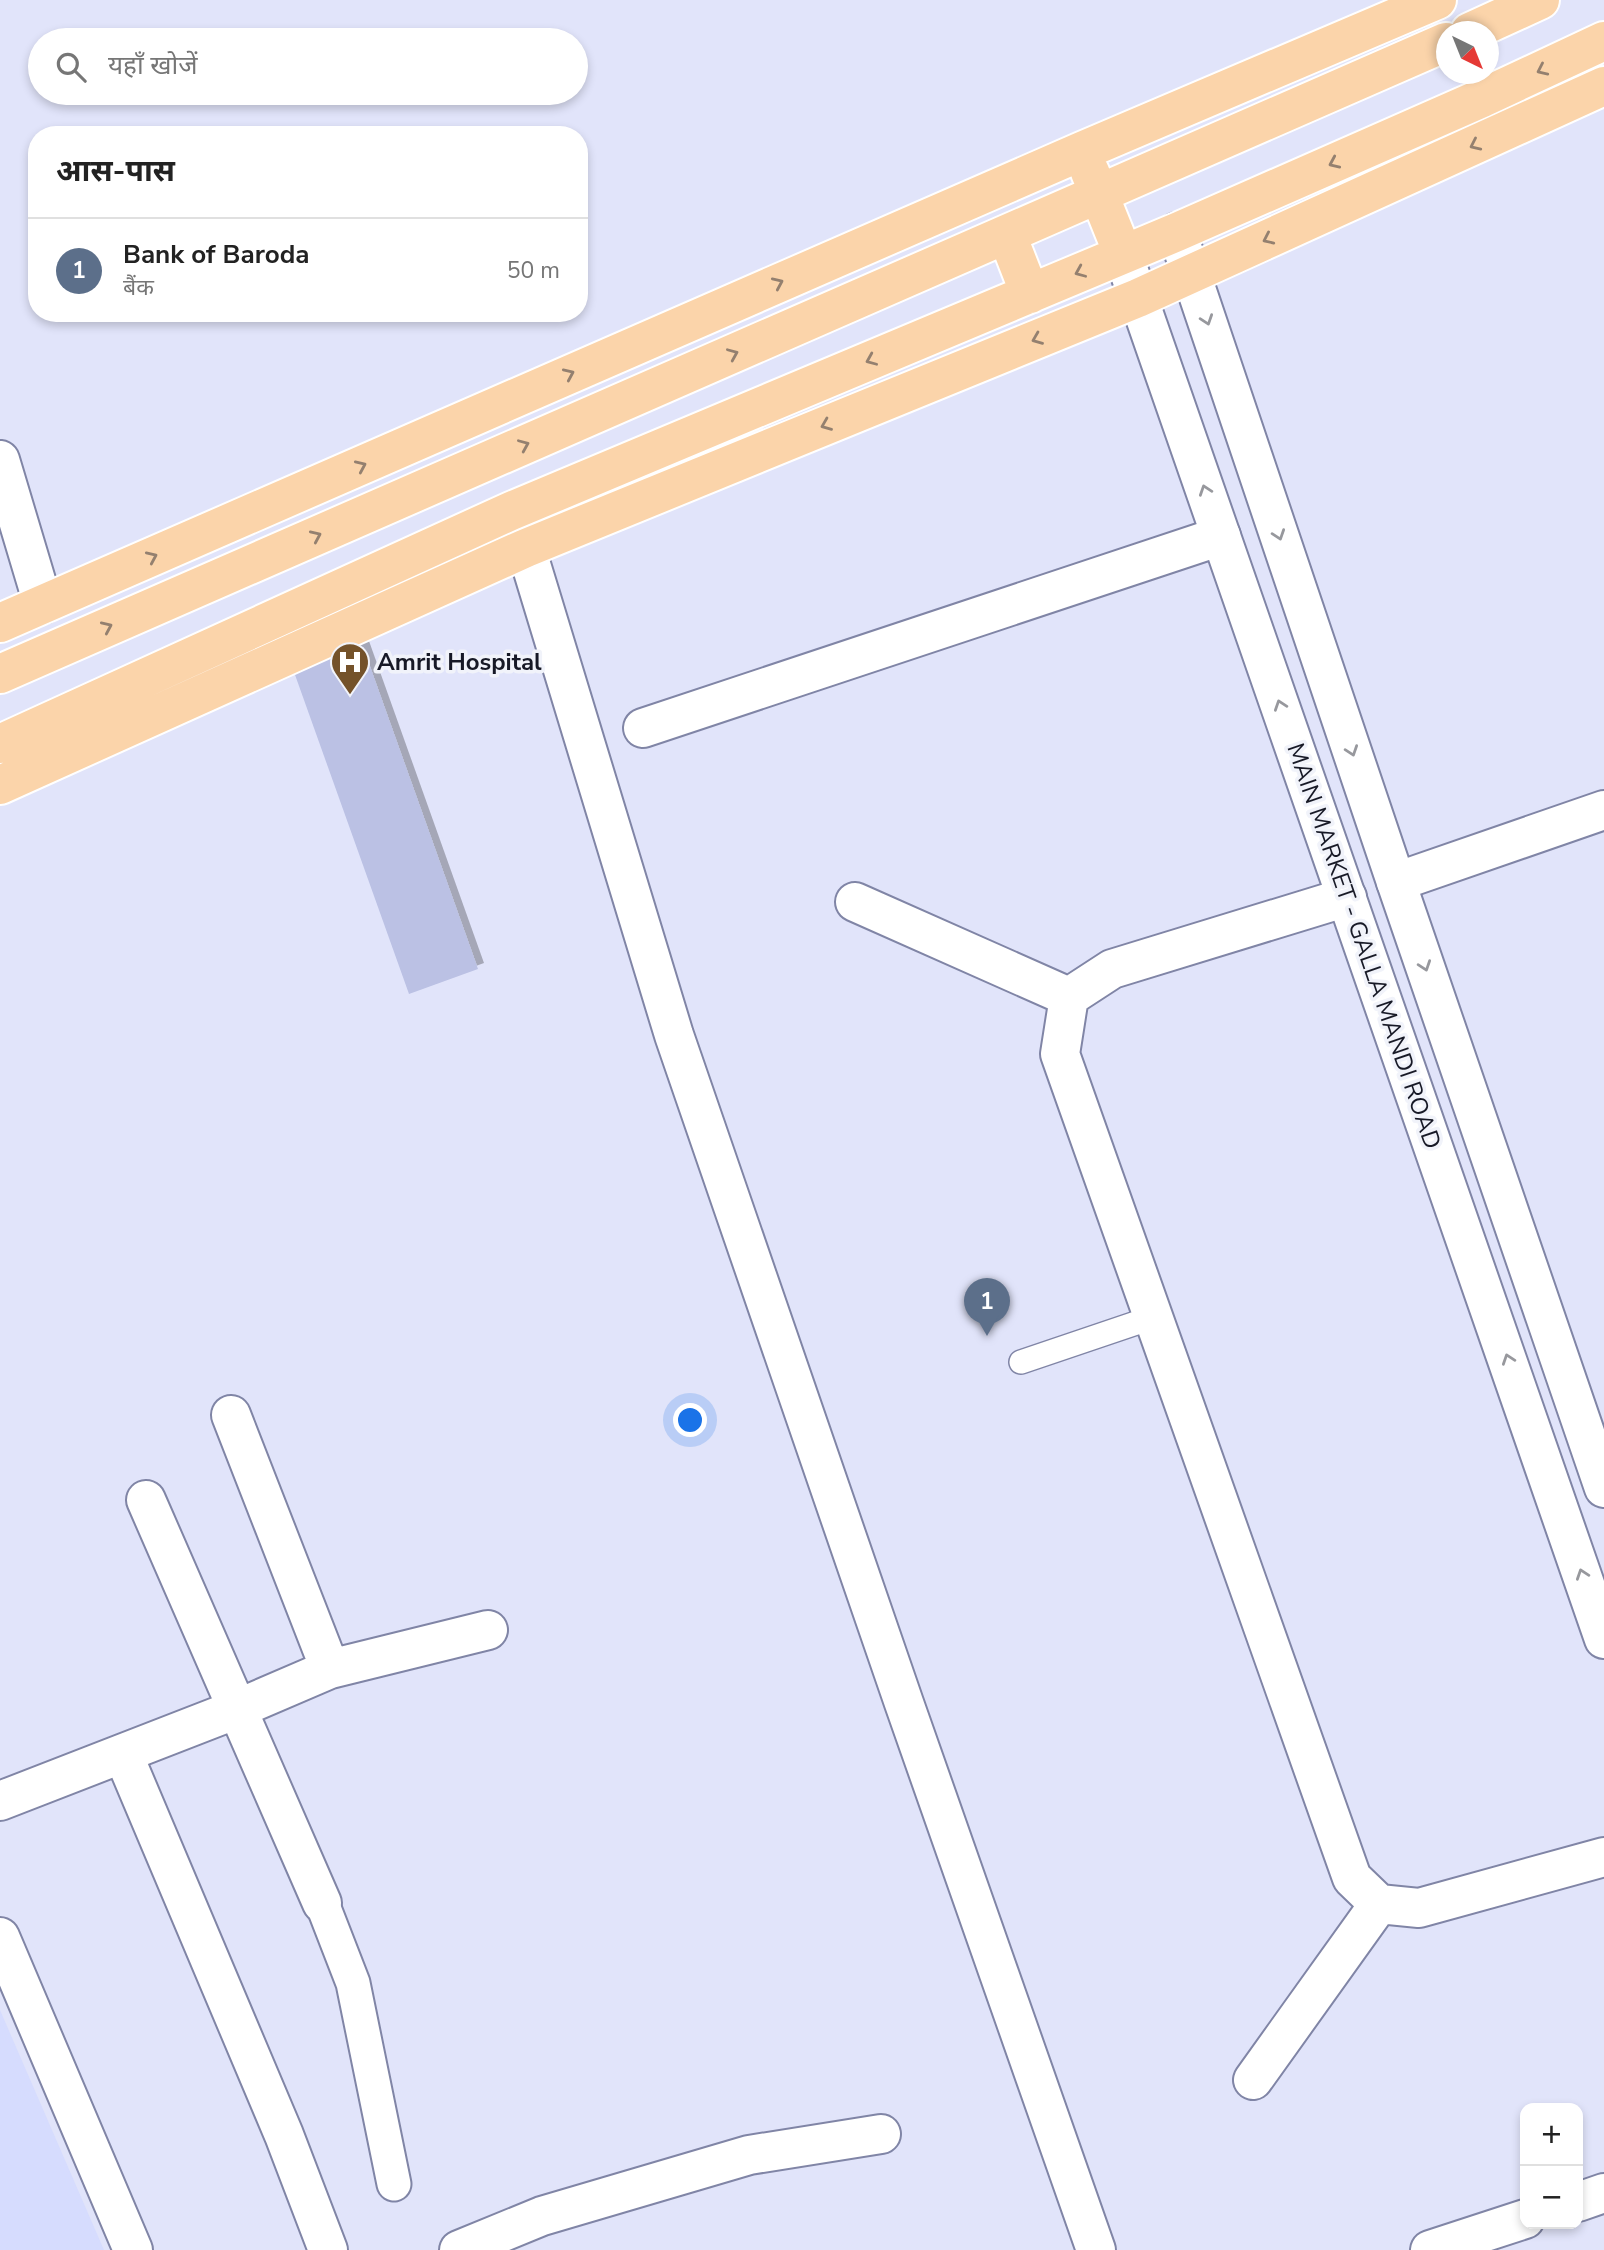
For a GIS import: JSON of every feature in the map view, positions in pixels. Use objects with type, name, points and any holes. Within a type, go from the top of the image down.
[{"type":"highway","points":[[0,623],[1082,151],[1437,0]]},
{"type":"highway","points":[[1494,21],[1540,0]]},
{"type":"highway","points":[[0,744],[511,511],[1177,232],[1482,98],[1604,41]]},
{"type":"highway","points":[[0,674],[1436,47]]},
{"type":"highway","points":[[0,785],[526,548],[1138,298],[1604,86]]},
{"type":"highway","points":[[1082,151],[1123,254]]},
{"type":"highway","points":[[1007,235],[1030,294]]},
{"type":"highway","points":[[511,511],[526,548]]},
{"type":"highway","points":[[43,604],[61,648]]},
{"type":"highway","points":[[305,605],[323,639]]},
{"type":"street","name":"MAIN MARKET - GALLA MANDI ROAD","points":[[1177,232],[1604,1489]]},
{"type":"street","name":"MAIN MARKET - GALLA MANDI ROAD","points":[[1123,254],[1604,1639]]},
{"type":"street","points":[[0,460],[43,604]]},
{"type":"street","points":[[643,728],[1221,536]]},
{"type":"street","points":[[526,548],[674,1035],[1096,2250]]},
{"type":"street","points":[[1604,810],[1396,883],[1112,969],[1069,998],[1060,1054],[1352,1878],[1379,1905],[1419,1908],[1604,1857]]},
{"type":"street","points":[[855,902],[1069,998]]},
{"type":"street","points":[[231,1415],[330,1669]]},
{"type":"street","points":[[146,1500],[322,1903],[353,1983],[394,2184]]},
{"type":"street","points":[[0,1801],[237,1709],[330,1669],[488,1630]]},
{"type":"street","points":[[123,1754],[284,2135],[328,2250]]},
{"type":"street","points":[[1253,2080],[1379,1905]]},
{"type":"street","points":[[0,1937],[133,2250]]},
{"type":"street","points":[[459,2250],[542,2216],[749,2155],[881,2134]]},
{"type":"street","points":[[1583,2200],[1604,2193]]},
{"type":"street","points":[[1430,2250],[1520,2221]]},
{"type":"lane","points":[[1021,1362],[1154,1317]]},
{"type":"shaded area","points":[[0,2010],[104,2250],[0,2250]]},
{"type":"building","points":[[363,647],[478,969],[409,994],[294,672]]},
{"type":"place","name":"Amrit Hospital","points":[[350,696]]},
{"type":"place","name":"Bank of Baroda","points":[[987,1336]]}]
